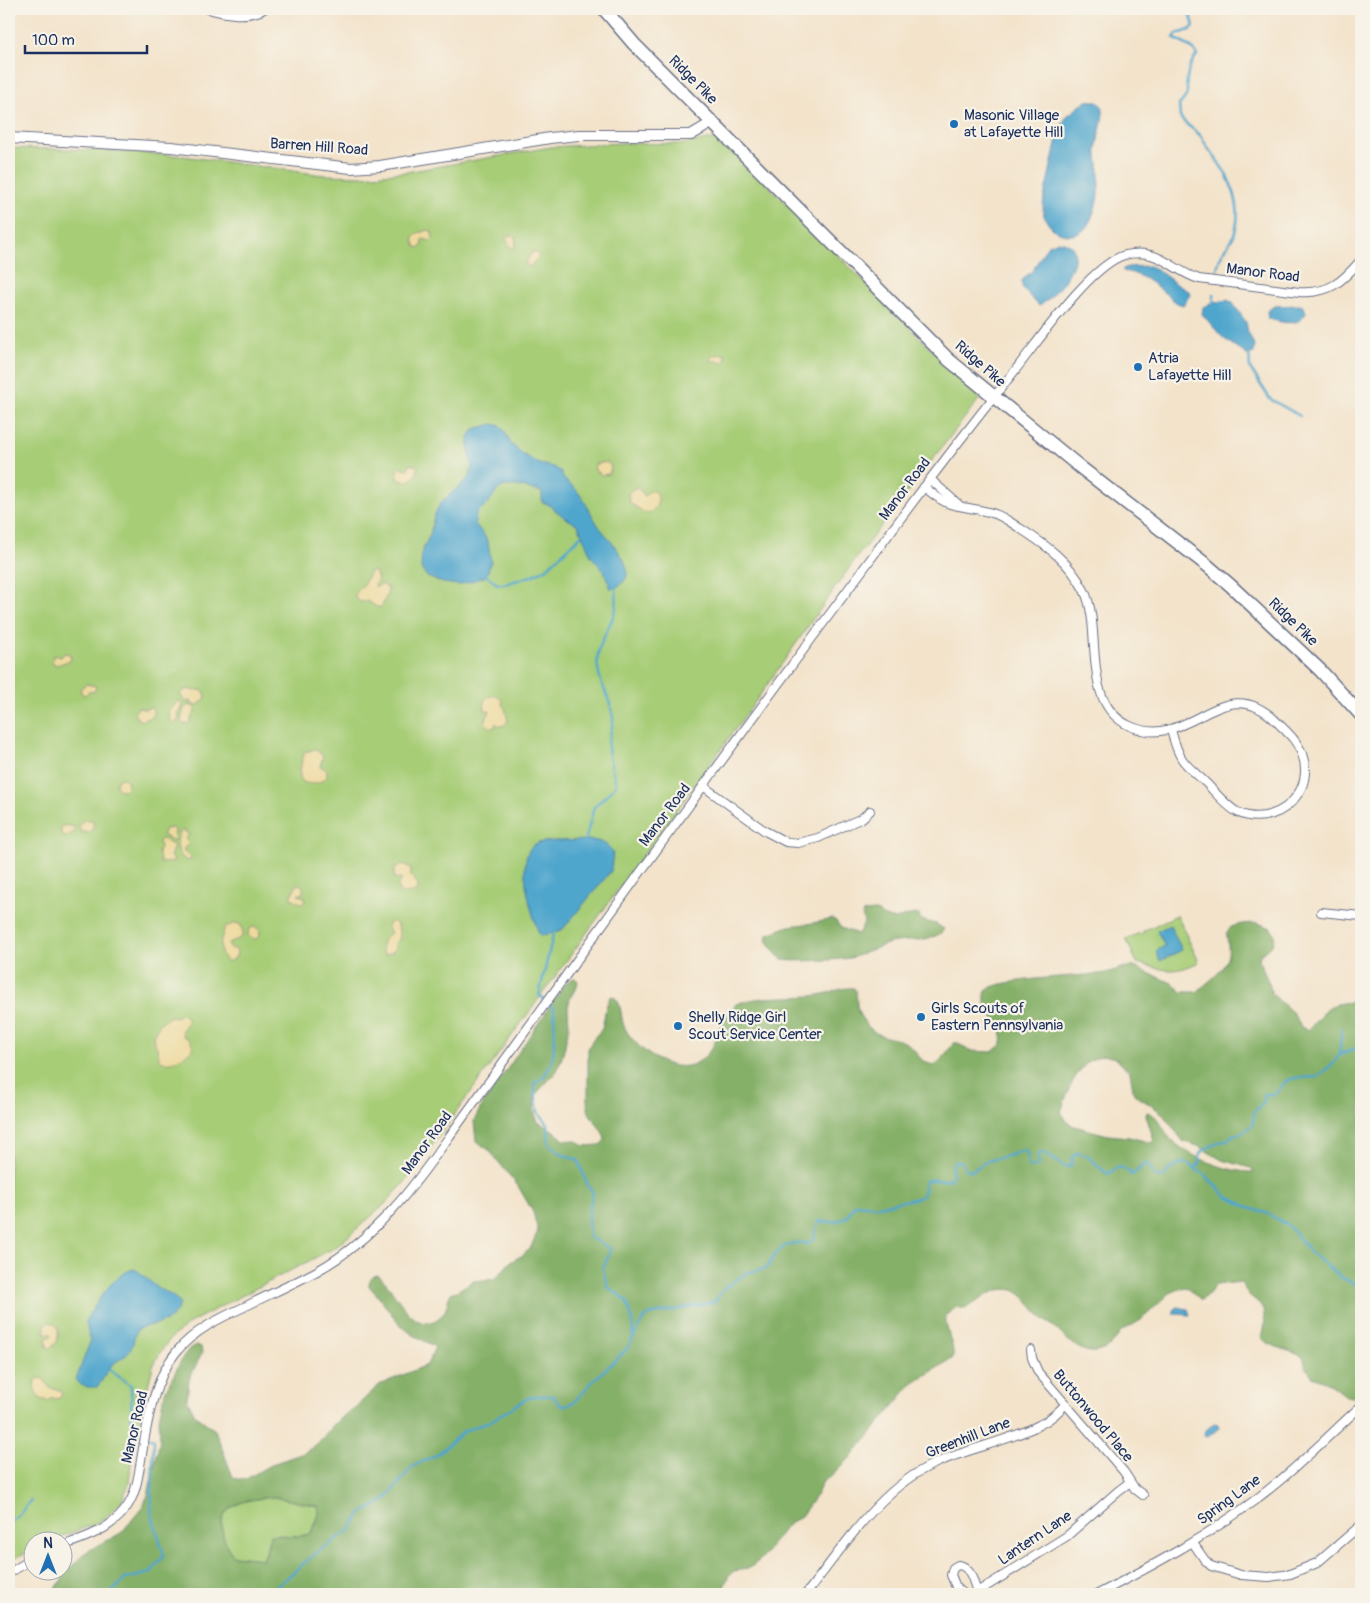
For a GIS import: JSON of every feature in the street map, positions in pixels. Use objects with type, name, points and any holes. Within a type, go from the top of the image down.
[{"type":"main road","name":"Ridge Pike","points":[[604,9],[634,44],[949,360],[993,397],[1223,578],[1320,670],[1361,715]]},
{"type":"street","points":[[208,9],[222,13],[249,14],[264,9]]},
{"type":"street","name":"Barren Hill Road","points":[[9,138],[171,147],[351,168],[380,166],[579,135],[691,135],[713,122]]},
{"type":"street","name":"Manor Road","points":[[72,1542],[102,1529],[117,1518],[130,1502],[137,1483],[155,1395],[165,1370],[177,1350],[208,1325],[315,1272],[345,1254],[394,1208],[431,1162],[703,786],[930,479],[993,397],[1101,269],[1118,258],[1132,254],[1153,255],[1167,260],[1187,275],[1199,279],[1305,292],[1320,291],[1333,286],[1345,278],[1361,260]]},
{"type":"street","points":[[930,479],[958,505]]},
{"type":"street","points":[[924,487],[944,502],[1002,517],[1047,546],[1066,562],[1080,584],[1091,608],[1096,668],[1102,695],[1109,708],[1119,719],[1131,726],[1154,732],[1171,730],[1216,708],[1230,704],[1245,703],[1259,708],[1292,737],[1300,749],[1305,769],[1301,789],[1290,804],[1273,814],[1252,816],[1238,812],[1228,805],[1182,758],[1171,730]]},
{"type":"street","points":[[703,786],[765,831],[786,842],[798,843],[818,838],[857,821],[870,811]]},
{"type":"street","points":[[1321,912],[1361,916]]},
{"type":"street","name":"Buttonwood Place","points":[[1031,1350],[1038,1372],[1142,1495]]},
{"type":"street","name":"Greenhill Lane","points":[[806,1594],[868,1516],[910,1478],[936,1463],[1040,1425],[1066,1404]]},
{"type":"street","name":"Spring Lane","points":[[1098,1594],[1193,1543],[1268,1490],[1361,1406]]},
{"type":"street","name":"Lantern Lane","points":[[976,1594],[1067,1536],[1118,1490],[1130,1482]]},
{"type":"street","points":[[1193,1543],[1211,1566],[1241,1575],[1269,1577],[1290,1574],[1317,1563],[1361,1526]]},
{"type":"street","points":[[9,1573],[22,1565]]},
{"type":"street","points":[[964,1594],[956,1587],[950,1575],[953,1568],[958,1565],[966,1568],[972,1577],[976,1594]]},
{"type":"green space","points":[[721,138],[980,398],[854,561],[755,702],[406,1181],[383,1206],[336,1247],[191,1322],[171,1338],[153,1366],[133,1444],[129,1484],[121,1502],[105,1518],[72,1533],[72,1530],[22,1530],[22,1555],[9,1562],[9,148],[100,150],[183,156],[323,175],[362,176],[406,172],[551,147],[620,143],[684,144]]},
{"type":"green space","points":[[875,911],[893,919],[915,914],[919,915],[921,920],[936,924],[944,929],[935,936],[928,938],[890,943],[854,957],[831,960],[784,960],[776,954],[767,940],[768,934],[789,926],[832,919],[841,928],[858,934],[864,923],[862,914]]},
{"type":"green space","points":[[1177,915],[1199,962],[1175,970],[1155,968],[1137,963],[1126,939],[1140,933],[1142,935],[1143,931]]},
{"type":"green space","points":[[1258,923],[1271,928],[1275,935],[1273,944],[1260,955],[1259,961],[1272,994],[1293,1013],[1301,1027],[1308,1030],[1330,1007],[1341,1003],[1361,1002],[1361,1391],[1353,1397],[1346,1396],[1329,1383],[1312,1376],[1306,1367],[1303,1357],[1275,1346],[1262,1338],[1265,1324],[1263,1309],[1249,1295],[1240,1282],[1216,1285],[1201,1300],[1185,1287],[1170,1293],[1141,1320],[1120,1332],[1110,1346],[1097,1352],[1083,1350],[1070,1342],[1042,1318],[1021,1294],[1013,1290],[1003,1289],[995,1291],[969,1306],[957,1307],[946,1315],[953,1358],[912,1384],[852,1456],[832,1476],[823,1481],[817,1494],[801,1516],[789,1523],[760,1560],[748,1569],[734,1571],[729,1575],[721,1594],[49,1594],[62,1580],[72,1580],[72,1566],[86,1552],[121,1533],[142,1508],[148,1495],[160,1440],[159,1418],[165,1392],[189,1349],[197,1345],[201,1347],[202,1352],[189,1379],[187,1399],[195,1415],[215,1430],[233,1477],[246,1479],[272,1464],[304,1453],[317,1444],[337,1421],[357,1406],[379,1385],[427,1365],[435,1347],[410,1333],[402,1326],[369,1286],[372,1278],[377,1275],[384,1281],[413,1317],[421,1322],[431,1322],[444,1313],[452,1292],[473,1281],[494,1279],[510,1262],[530,1249],[538,1231],[533,1212],[518,1186],[489,1150],[476,1141],[474,1121],[480,1109],[565,984],[571,979],[575,978],[578,981],[570,998],[568,1008],[569,1027],[563,1054],[557,1071],[535,1095],[534,1112],[538,1122],[554,1131],[564,1140],[576,1141],[585,1146],[600,1145],[605,1140],[604,1135],[588,1109],[588,1049],[593,1039],[602,1029],[610,997],[613,996],[619,1003],[626,1030],[642,1048],[664,1062],[675,1066],[687,1066],[698,1062],[711,1050],[722,1022],[736,1004],[756,999],[819,995],[840,989],[854,988],[858,1011],[869,1028],[882,1036],[908,1044],[922,1060],[934,1065],[940,1061],[954,1043],[958,1043],[969,1051],[992,1052],[1002,1044],[1000,1029],[986,1006],[986,990],[993,986],[1022,981],[1100,974],[1134,967],[1172,983],[1182,992],[1197,992],[1224,966],[1228,953],[1227,934],[1233,926]],"holes":[[[1104,1055],[1115,1058],[1130,1072],[1134,1094],[1161,1112],[1183,1141],[1198,1146],[1222,1160],[1251,1168],[1253,1172],[1232,1170],[1196,1157],[1176,1144],[1155,1116],[1147,1112],[1146,1115],[1154,1141],[1152,1143],[1129,1137],[1108,1135],[1068,1123],[1061,1112],[1075,1077],[1087,1063],[1095,1058]],[[274,1497],[318,1506],[318,1517],[310,1534],[300,1536],[270,1535],[266,1553],[262,1559],[234,1556],[223,1535],[222,1524],[224,1515],[237,1504],[246,1501]]]},
{"type":"green space","points":[[274,1497],[320,1508],[319,1515],[310,1534],[300,1536],[277,1535],[268,1542],[266,1553],[262,1559],[234,1556],[223,1535],[222,1524],[224,1515],[237,1504],[255,1499]]},
{"type":"sand","points":[[429,230],[432,232],[433,239],[431,241],[423,239],[421,241],[423,245],[419,248],[415,246],[413,238],[418,233]]},
{"type":"sand","points":[[512,235],[516,238],[515,248],[511,248],[505,237]]},
{"type":"sand","points":[[532,252],[537,253],[539,257],[530,267],[526,265],[526,262]]},
{"type":"sand","points":[[726,355],[726,360],[722,363],[711,361],[712,356]]},
{"type":"sand","points":[[607,462],[611,467],[609,474],[602,475],[595,470],[596,464]]},
{"type":"sand","points":[[410,464],[417,466],[415,476],[406,482],[398,479],[397,470],[400,467],[408,469]]},
{"type":"sand","points":[[634,488],[638,488],[645,496],[650,491],[654,491],[658,502],[651,512],[645,513],[630,503],[628,494]]},
{"type":"sand","points":[[370,571],[375,571],[378,579],[375,584],[376,587],[381,584],[388,588],[381,607],[367,601],[361,602],[355,598],[356,593],[364,584]]},
{"type":"sand","points":[[64,653],[70,654],[71,660],[57,665],[53,663],[54,655],[61,657]]},
{"type":"sand","points":[[86,684],[96,686],[95,691],[85,695],[82,694],[80,689]]},
{"type":"sand","points":[[188,689],[194,691],[201,690],[206,694],[205,699],[197,706],[191,703],[190,700],[186,702],[180,695]]},
{"type":"sand","points":[[496,695],[503,701],[502,705],[505,708],[508,721],[503,726],[499,726],[496,723],[495,727],[492,728],[485,722],[490,711],[485,710],[484,701],[487,697]]},
{"type":"sand","points":[[178,701],[182,703],[182,710],[178,712],[179,719],[175,724],[170,720],[169,711]]},
{"type":"sand","points":[[189,705],[195,707],[195,713],[190,723],[184,724],[181,721],[184,708]]},
{"type":"sand","points":[[138,707],[145,709],[151,707],[153,715],[149,719],[139,720],[134,714]]},
{"type":"sand","points":[[315,749],[323,756],[320,766],[327,770],[327,777],[316,783],[308,784],[301,780],[300,776],[302,760],[305,752]]},
{"type":"sand","points":[[120,778],[124,778],[128,784],[124,790],[120,790],[116,786],[116,782]]},
{"type":"sand","points":[[84,820],[94,821],[92,831],[88,833],[80,831],[79,825]]},
{"type":"sand","points":[[65,825],[74,827],[75,832],[67,836],[62,835],[60,828]]},
{"type":"sand","points":[[172,828],[175,830],[174,841],[162,835],[165,829]]},
{"type":"sand","points":[[182,830],[189,834],[185,839],[189,843],[183,850],[190,856],[191,859],[188,861],[181,856],[177,842],[179,833]]},
{"type":"sand","points":[[161,839],[174,846],[170,857],[173,858],[174,862],[160,862],[158,851]]},
{"type":"sand","points":[[403,864],[411,868],[411,876],[418,884],[417,892],[402,894],[398,890],[398,884],[402,880],[394,878],[394,870]]},
{"type":"sand","points":[[297,884],[303,887],[303,893],[298,895],[305,897],[305,901],[302,903],[290,897]]},
{"type":"sand","points":[[393,921],[398,926],[400,938],[395,944],[395,949],[391,953],[384,955],[383,942],[391,933],[387,927]]},
{"type":"sand","points":[[236,923],[241,925],[243,933],[241,938],[228,943],[230,948],[235,949],[237,952],[236,957],[228,962],[222,955],[221,941],[225,927]]},
{"type":"sand","points":[[254,927],[260,933],[254,939],[248,933]]},
{"type":"sand","points":[[180,1014],[188,1019],[182,1030],[183,1036],[189,1039],[194,1048],[174,1061],[160,1061],[153,1038],[154,1033],[161,1022],[171,1016],[177,1017]]},
{"type":"sand","points":[[49,1322],[57,1327],[58,1332],[57,1342],[51,1348],[47,1347],[46,1339],[52,1335],[45,1333],[45,1324]]},
{"type":"sand","points":[[39,1378],[44,1379],[50,1388],[60,1390],[62,1393],[60,1398],[55,1399],[53,1397],[48,1401],[39,1398],[34,1385]]},
{"type":"water","points":[[1086,101],[1096,102],[1103,108],[1097,150],[1098,197],[1092,217],[1085,229],[1074,235],[1061,234],[1055,231],[1046,220],[1043,212],[1044,197],[1059,130],[1067,116]]},
{"type":"water","points":[[1058,241],[1069,245],[1074,252],[1074,261],[1063,283],[1055,293],[1039,306],[1023,289],[1021,281],[1033,270],[1047,246]]},
{"type":"water","points":[[1149,266],[1189,291],[1190,295],[1183,305],[1177,303],[1139,275],[1123,271],[1123,269],[1128,267]]},
{"type":"water","points":[[1227,300],[1232,302],[1246,322],[1248,332],[1255,347],[1254,353],[1247,355],[1223,338],[1202,314],[1203,307]]},
{"type":"water","points":[[1300,305],[1304,307],[1306,313],[1299,321],[1289,323],[1268,319],[1267,311],[1274,306]]},
{"type":"water","points":[[493,424],[500,426],[511,444],[524,455],[539,464],[554,467],[576,489],[598,525],[623,559],[627,568],[627,576],[622,584],[611,589],[604,571],[591,556],[578,525],[546,503],[542,503],[542,492],[514,486],[499,489],[476,515],[475,524],[488,543],[491,561],[488,572],[484,577],[459,585],[443,583],[427,577],[421,568],[422,551],[430,535],[434,516],[441,502],[470,476],[472,465],[469,452],[469,437],[474,429]]},
{"type":"water","points":[[594,840],[608,846],[613,852],[611,871],[563,929],[540,936],[533,916],[525,874],[529,851],[535,844],[539,843]]},
{"type":"water","points":[[1170,925],[1182,950],[1160,961],[1156,951],[1165,946],[1157,931]]},
{"type":"water","points":[[134,1269],[172,1296],[180,1304],[168,1320],[138,1329],[129,1352],[110,1367],[97,1387],[82,1385],[76,1379],[90,1342],[86,1323],[88,1316],[102,1295],[114,1282],[120,1276]]},
{"type":"water","points":[[1177,1307],[1188,1309],[1190,1315],[1174,1314],[1174,1309]]},
{"type":"water","points":[[1214,1423],[1218,1424],[1219,1428],[1208,1437],[1204,1435],[1205,1431]]},
{"type":"waterway","points":[[1187,9],[1194,24],[1193,27],[1177,34],[1174,38],[1190,47],[1197,55],[1188,72],[1187,94],[1179,105],[1180,117],[1200,135],[1223,169],[1236,199],[1237,221],[1235,232],[1222,254],[1217,270]]},
{"type":"waterway","points":[[1213,295],[1214,306]]},
{"type":"waterway","points":[[1249,352],[1250,368],[1270,399],[1300,416]]},
{"type":"waterway","points":[[486,575],[497,584],[505,584],[531,576],[546,569],[581,536]]},
{"type":"waterway","points":[[585,841],[594,807],[616,784],[608,747],[613,717],[600,678],[597,662],[604,636],[616,607],[616,588]]},
{"type":"waterway","points":[[554,931],[539,995],[554,1008],[555,1039],[552,1061],[548,1070],[542,1078],[534,1083],[538,1113],[548,1124],[549,1144],[561,1154],[578,1160],[588,1186],[593,1192],[588,1215],[589,1237],[611,1249],[603,1269],[608,1287],[626,1300],[632,1318],[633,1338]]},
{"type":"waterway","points":[[1339,1055],[1342,1028]]},
{"type":"waterway","points":[[268,1594],[316,1553],[350,1530],[361,1514],[385,1500],[412,1467],[438,1454],[464,1431],[489,1422],[526,1399],[536,1396],[553,1396],[560,1405],[564,1406],[574,1402],[627,1349],[644,1318],[649,1315],[714,1302],[726,1287],[746,1273],[766,1268],[775,1254],[782,1248],[794,1243],[808,1244],[811,1242],[816,1226],[820,1221],[833,1222],[846,1218],[855,1204],[878,1206],[918,1198],[923,1195],[925,1182],[928,1180],[949,1180],[952,1176],[952,1164],[956,1161],[962,1162],[965,1168],[972,1171],[987,1161],[1023,1150],[1027,1153],[1028,1165],[1031,1168],[1038,1166],[1038,1155],[1042,1152],[1066,1167],[1071,1166],[1076,1153],[1086,1155],[1108,1174],[1118,1167],[1125,1169],[1132,1175],[1147,1162],[1153,1174],[1157,1177],[1165,1176],[1170,1169],[1180,1163],[1188,1164],[1194,1168],[1200,1164],[1200,1154],[1206,1149],[1216,1143],[1228,1140],[1232,1135],[1240,1134],[1253,1125],[1254,1112],[1264,1102],[1264,1094],[1274,1094],[1286,1081],[1294,1078],[1317,1077],[1334,1063],[1339,1055],[1354,1049],[1361,1049]]},
{"type":"waterway","points":[[1194,1168],[1205,1175],[1227,1197],[1252,1209],[1262,1211],[1290,1227],[1311,1253],[1342,1278],[1361,1286]]},
{"type":"waterway","points":[[108,1369],[131,1385],[132,1433],[154,1439],[151,1512],[164,1555],[151,1573],[125,1579],[110,1594]]},
{"type":"waterway","points":[[9,1523],[18,1516],[31,1500]]},
{"type":"waterway","points":[[241,1594],[240,1591],[244,1587],[251,1594]]},
{"type":"place","name":"Masonic Village at Lafayette Hill","points":[[954,124]]},
{"type":"place","name":"Atria Lafayette Hill","points":[[1138,367]]},
{"type":"place","name":"Girls Scouts of Eastern Pennsylvania","points":[[921,1017]]},
{"type":"place","name":"Shelly Ridge Girl Scout Service Center","points":[[678,1026]]}]
